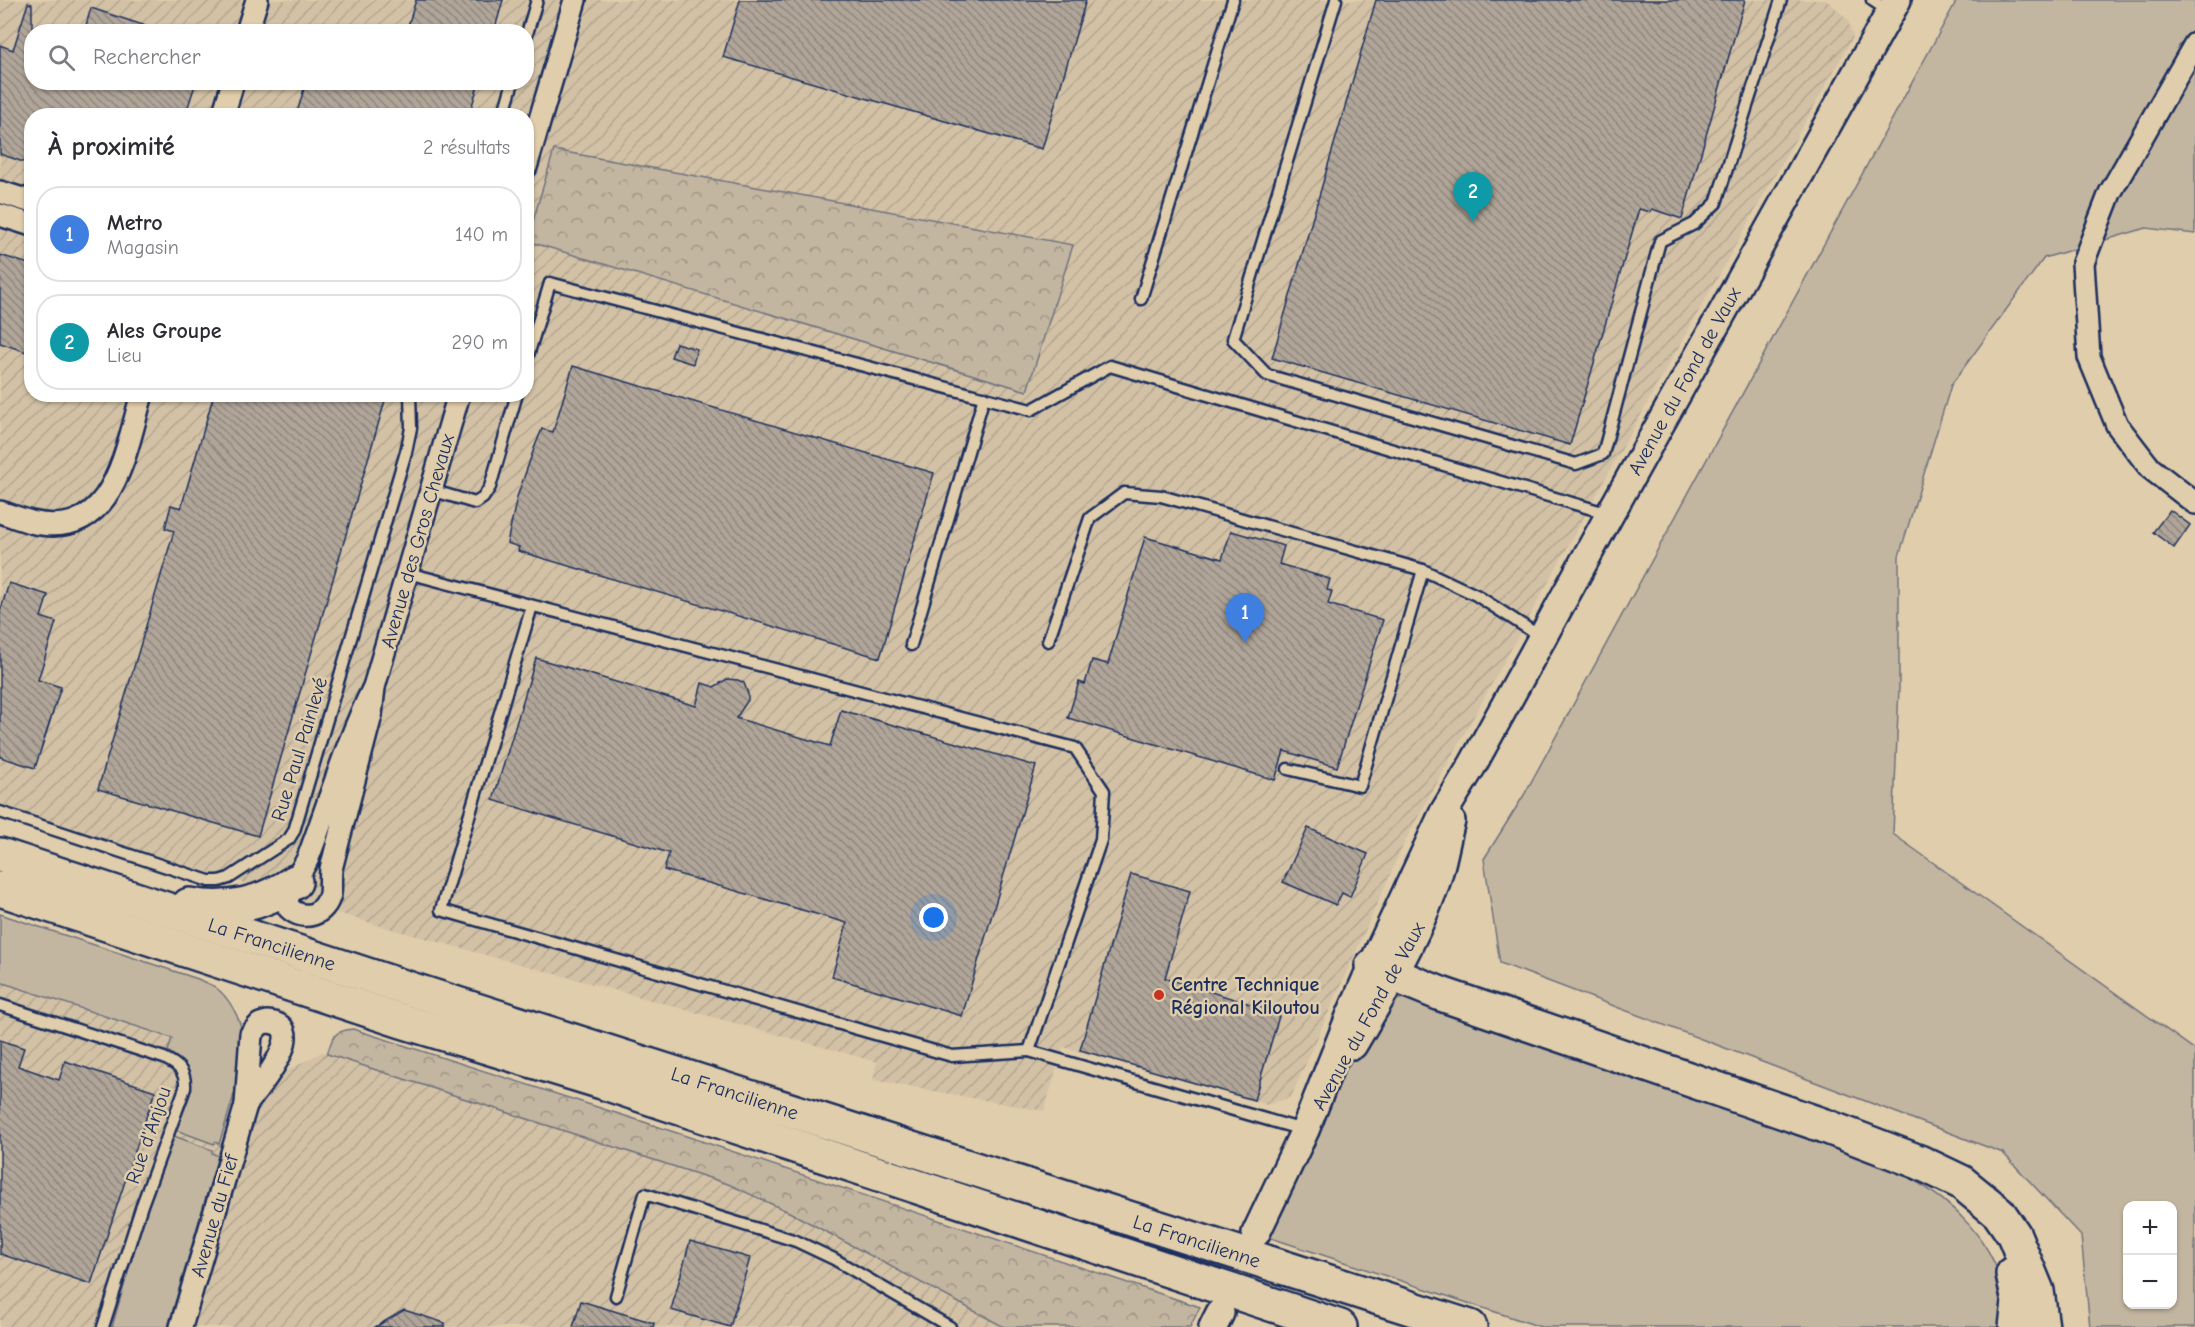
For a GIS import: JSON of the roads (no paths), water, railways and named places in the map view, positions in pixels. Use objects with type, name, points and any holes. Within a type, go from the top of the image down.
[{"type":"highway","name":"La Francilienne","points":[[0,855],[410,989],[1470,1327]]},
{"type":"highway","points":[[57,874],[208,908],[232,908],[255,902],[295,882]]},
{"type":"highway","name":"La Francilienne","points":[[0,890],[391,1017],[602,1082],[1340,1327]]},
{"type":"highway","points":[[1383,971],[1441,994],[1825,1126],[1919,1162],[1961,1182],[1999,1213],[2014,1235],[2037,1292],[2042,1327]]},
{"type":"highway","points":[[1919,1162],[1979,1214],[2001,1243],[2012,1270],[2019,1302],[2016,1327]]},
{"type":"highway","points":[[1289,1310],[1322,1327]]},
{"type":"street","points":[[250,24],[257,0]]},
{"type":"street","points":[[534,140],[575,0]]},
{"type":"street","name":"Avenue du Fond de Vaux","points":[[1256,1233],[1383,971],[1434,888],[1452,819],[1473,764],[1887,4]]},
{"type":"street","points":[[2195,44],[2110,193],[2083,263],[2089,357],[2117,425],[2150,468],[2195,503]]},
{"type":"street","points":[[225,108],[231,90]]},
{"type":"street","points":[[0,192],[24,200]]},
{"type":"street","points":[[0,215],[24,222]]},
{"type":"street","points":[[0,512],[32,522],[52,524],[81,518],[94,510],[112,489],[119,473],[140,402]]},
{"type":"street","name":"Avenue des Gros Chevaux","points":[[374,687],[457,402]]},
{"type":"street","points":[[374,687],[371,715],[331,869],[330,894],[325,905],[317,913],[309,916],[299,915],[289,908],[287,897],[307,860],[362,712],[374,687]]},
{"type":"street","name":"Avenue du Fief","points":[[181,1327],[246,1105]]},
{"type":"lane","points":[[530,24],[537,0]]},
{"type":"lane","points":[[1141,298],[1233,0]]},
{"type":"lane","points":[[1336,0],[1233,339],[1268,375],[1576,464],[1603,454],[1660,241],[1694,224],[1716,203],[1781,0]]},
{"type":"lane","points":[[505,108],[511,90]]},
{"type":"lane","points":[[534,336],[550,283],[1031,410],[1110,366],[1610,514]]},
{"type":"lane","points":[[911,645],[984,397]]},
{"type":"lane","name":"Rue Paul Painlevé","points":[[0,812],[209,881],[229,878],[289,839],[294,831],[409,439],[410,402]]},
{"type":"lane","points":[[431,490],[475,503],[483,498],[490,487],[515,402]]},
{"type":"lane","points":[[1048,641],[1090,518],[1124,494],[1161,496],[1424,570],[1476,594],[1541,638]]},
{"type":"lane","points":[[1288,770],[1360,786],[1424,570]]},
{"type":"lane","points":[[408,573],[1076,748],[1104,791],[1101,840],[1029,1051]]},
{"type":"lane","points":[[532,606],[441,910],[952,1056],[1029,1051],[1305,1130]]},
{"type":"lane","name":"Rue d'Anjou","points":[[0,1005],[164,1059],[183,1071],[185,1088],[142,1205],[103,1327]]},
{"type":"lane","points":[[616,1296],[645,1194],[796,1241],[834,1259],[950,1327]]},
{"type":"place","name":"Ales Groupe","points":[[1473,222]]},
{"type":"place","name":"Metro","points":[[1245,643]]},
{"type":"place","name":"Centre Technique Régional Kiloutou","points":[[1159,995]]}]
